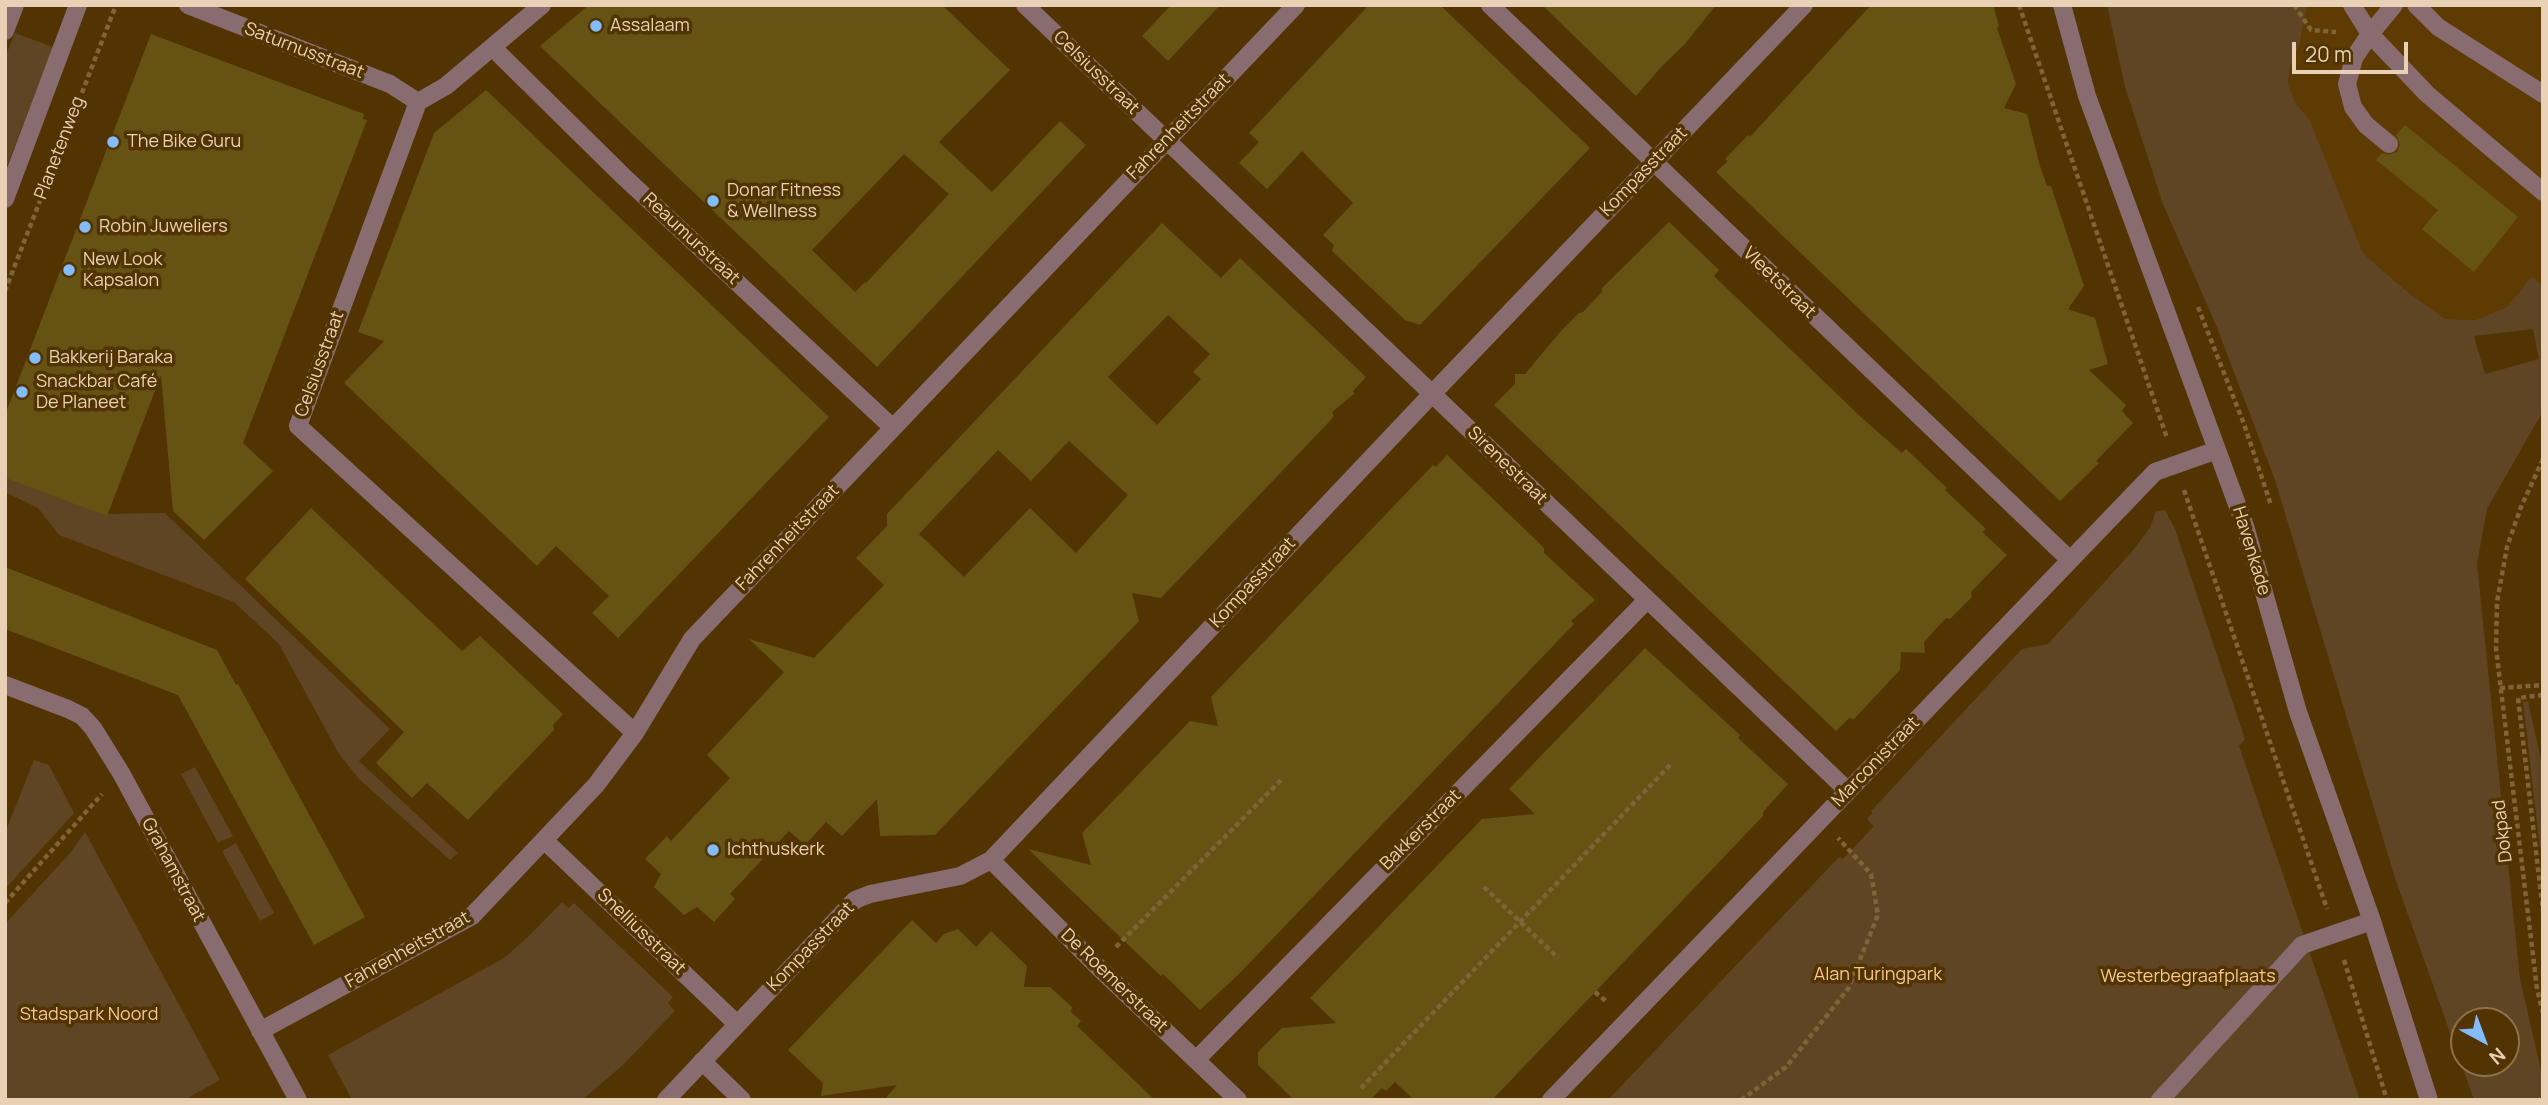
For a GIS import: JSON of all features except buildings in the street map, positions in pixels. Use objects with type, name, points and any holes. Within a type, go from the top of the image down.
[{"type":"street","points":[[5,31],[15,5]]},
{"type":"street","name":"Planetenweg","points":[[5,199],[78,5]]},
{"type":"street","name":"Saturnusstraat","points":[[188,5],[390,84],[418,102]]},
{"type":"street","points":[[418,102],[446,86],[542,5]]},
{"type":"street","name":"Celsiusstraat","points":[[1026,5],[1167,141]]},
{"type":"street","name":"Fahrenheitstraat","points":[[260,1031],[472,916],[596,785],[635,733],[692,639],[1296,5]]},
{"type":"street","name":"Vleetstraat","points":[[1490,5],[2070,560]]},
{"type":"street","name":"Kompasstraat","points":[[666,1100],[855,900],[870,894],[960,876],[991,860],[1804,5]]},
{"type":"street","name":"Havenkade","points":[[2062,5],[2087,96],[2245,526],[2298,712],[2372,921],[2429,1100]]},
{"type":"street","points":[[2352,5],[2370,34],[2427,94],[2543,192]]},
{"type":"street","points":[[2389,144],[2366,125],[2353,107],[2347,84],[2354,58],[2394,5]]},
{"type":"street","points":[[2416,5],[2438,27],[2543,94]]},
{"type":"street","name":"Reaumurstraat","points":[[492,47],[623,176],[893,428]]},
{"type":"street","name":"Celsiusstraat","points":[[418,102],[298,426],[635,733]]},
{"type":"street","name":"Sirenestraat","points":[[1167,141],[1848,791]]},
{"type":"street","name":"Marconistraat","points":[[1551,1100],[2155,472],[2217,450]]},
{"type":"street","name":"Bakkerstraat","points":[[1196,1060],[1647,600]]},
{"type":"street","name":"Grahamstraat","points":[[5,685],[82,716],[98,735],[298,1100]]},
{"type":"street","name":"Snelliusstraat","points":[[544,840],[737,1024]]},
{"type":"street","name":"De Roemerstraat","points":[[991,860],[1097,966],[1238,1100]]},
{"type":"street","points":[[2160,1100],[2302,945],[2372,921]]},
{"type":"street","points":[[702,1061],[742,1100]]},
{"type":"path","name":"Planetenweg","points":[[5,291],[116,5]]},
{"type":"path","points":[[2019,5],[2336,935],[2387,1100]]},
{"type":"path","points":[[2294,5],[2311,30],[2370,34]]},
{"type":"path","name":"Dokpad","points":[[2543,459],[2521,507],[2507,547],[2497,602],[2496,648],[2537,989],[2543,1013]]},
{"type":"path","points":[[2500,688],[2543,685]]},
{"type":"path","points":[[2543,695],[2518,698],[2543,911]]},
{"type":"path","points":[[1361,1088],[1671,764]]},
{"type":"path","points":[[5,902],[121,773]]},
{"type":"path","points":[[1097,966],[1283,778]]},
{"type":"path","points":[[1741,1100],[1786,1067],[1848,989],[1878,915],[1871,874],[1822,820]]},
{"type":"path","points":[[1484,887],[1558,958]]},
{"type":"shaded area","points":[[2307,5],[2543,5],[2543,286],[2532,276],[2507,307],[2476,320],[2445,319],[2409,293],[2361,250],[2310,122],[2295,102],[2288,83]]},
{"type":"green space","points":[[2107,5],[2307,5],[2288,83],[2295,102],[2310,121],[2361,249],[2368,258],[2445,319],[2476,320],[2507,307],[2532,276],[2543,286],[2543,411],[2487,509],[2477,564],[2520,979],[2543,1079],[2543,1100],[2474,1100],[2466,1077],[2520,1077],[2520,1007],[2450,1007],[2450,1033],[2395,878],[2275,480],[2216,325],[2163,204],[2125,87]],"holes":[[[2533,329],[2539,359],[2485,374],[2474,336]]]},
{"type":"green space","points":[[15,33],[53,47],[5,171],[5,57]]},
{"type":"green space","points":[[5,478],[103,514],[165,513],[390,729],[359,761],[458,853],[450,860],[360,780],[339,754],[279,644],[234,602],[59,535],[38,508],[5,492]]},
{"type":"green space","name":"Alan Turingpark","points":[[2165,510],[2175,529],[2245,739],[2239,746],[2360,1100],[1608,1100],[1839,857],[1843,859],[1874,826],[1867,819],[1871,811],[2022,649],[2048,644],[2130,554],[2150,528],[2156,511]]},
{"type":"green space","points":[[2528,701],[2543,769],[2543,848],[2540,848],[2523,702]]},
{"type":"green space","points":[[34,760],[49,765],[74,813],[5,889],[5,833]]},
{"type":"green space","points":[[195,767],[233,836],[218,843],[181,774]]},
{"type":"green space","name":"Stadspark Noord","points":[[85,832],[220,1080],[184,1100],[5,1100],[5,924],[71,852]]},
{"type":"green space","points":[[236,843],[274,913],[260,921],[222,851]]},
{"type":"green space","points":[[562,902],[569,908],[574,903],[673,997],[668,1003],[675,1011],[624,1064],[582,1100],[352,1100],[328,1055],[504,958]]},
{"type":"place","name":"Assalaam","points":[[596,26]]},
{"type":"place","name":"The Bike Guru","points":[[113,142]]},
{"type":"place","name":"Donar Fitness & Wellness","points":[[713,201]]},
{"type":"place","name":"Robin Juweliers","points":[[85,227]]},
{"type":"place","name":"New Look Kapsalon","points":[[69,270]]},
{"type":"place","name":"Bakkerij Baraka","points":[[35,358]]},
{"type":"place","name":"Snackbar Café De Planeet","points":[[22,392]]},
{"type":"place","name":"Ichthuskerk","points":[[713,850]]},
{"type":"park label","name":"Westerbegraafplaats","points":[[2188,977]]}]
